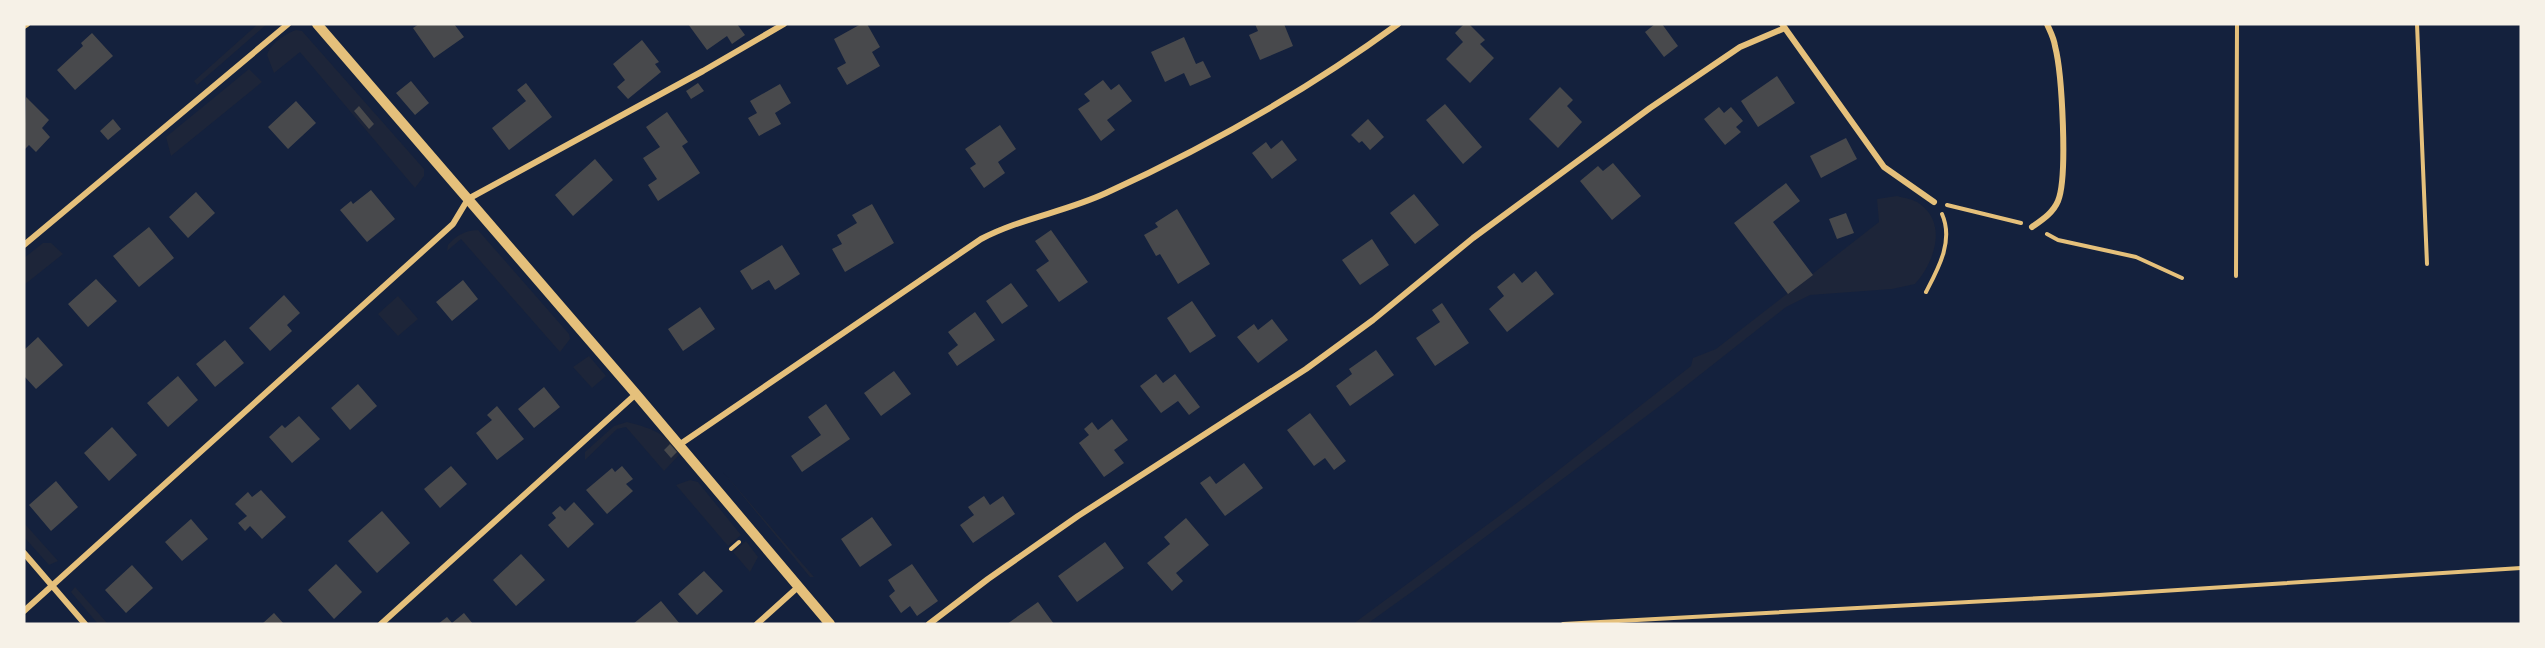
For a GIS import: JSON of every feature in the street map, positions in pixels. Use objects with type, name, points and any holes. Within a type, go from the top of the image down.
[{"type":"street","points":[[24,245],[288,24]]},
{"type":"street","points":[[317,24],[680,445],[830,624]]},
{"type":"street","points":[[24,611],[453,225],[468,199],[703,71],[784,24]]},
{"type":"street","points":[[680,445],[981,238],[1006,226],[1103,195],[1214,141],[1331,72],[1398,24]]},
{"type":"street","points":[[2032,227],[2049,215],[2058,202],[2063,181],[2060,82],[2055,46],[2047,24]]},
{"type":"street","points":[[929,624],[988,579],[1078,516],[1306,369],[1373,320],[1473,238],[1650,108],[1740,47],[1783,26],[1884,167],[1934,202]]},
{"type":"street","points":[[381,624],[636,394]]},
{"type":"street","points":[[24,553],[85,624]]},
{"type":"street","points":[[757,624],[798,587]]},
{"type":"path","points":[[2236,276],[2237,24]]},
{"type":"path","points":[[2418,24],[2427,264]]},
{"type":"path","points":[[1934,202],[2011,219],[2058,240],[2136,257],[2182,278]]},
{"type":"path","points":[[1926,292],[1940,266],[1946,241],[1944,217],[1934,202]]},
{"type":"path","points":[[1563,624],[2099,595],[2521,568]]},
{"type":"shaded area","points":[[258,24],[267,24],[197,85],[194,81]]},
{"type":"shaded area","points":[[296,30],[302,31],[424,169],[424,176],[415,188],[300,52],[274,73],[267,55],[271,47],[278,40]]},
{"type":"shaded area","points":[[249,69],[262,82],[171,156],[166,137]]},
{"type":"shaded area","points":[[1897,196],[1920,204],[1929,212],[1934,222],[1936,233],[1932,255],[1915,284],[1892,289],[1810,295],[1786,307],[1673,396],[1420,586],[1367,624],[1353,624],[1518,502],[1691,366],[1693,358],[1716,349],[1879,222],[1877,199]]},
{"type":"shaded area","points":[[478,230],[569,334],[570,339],[560,352],[461,239],[447,251],[448,245],[458,236]]},
{"type":"shaded area","points":[[43,243],[51,243],[63,254],[24,285],[24,258]]},
{"type":"shaded area","points":[[398,296],[418,319],[398,336],[378,314]]},
{"type":"shaded area","points":[[589,356],[606,376],[592,388],[573,367]]},
{"type":"shaded area","points":[[627,422],[658,432],[670,442],[679,455],[664,471],[626,427],[617,429],[585,460],[585,452],[614,426]]},
{"type":"shaded area","points":[[723,472],[814,577],[810,577]]},
{"type":"shaded area","points":[[690,480],[698,482],[741,535],[728,546],[676,485]]},
{"type":"shaded area","points":[[24,523],[58,561],[49,565],[24,537]]},
{"type":"shaded area","points":[[746,541],[758,557],[750,572],[733,552]]},
{"type":"shaded area","points":[[75,587],[108,624],[98,624],[71,592]]},
{"type":"building","points":[[419,24],[454,24],[464,37],[434,58],[413,28]]},
{"type":"building","points":[[688,24],[737,24],[745,35],[732,44],[727,36],[707,50]]},
{"type":"building","points":[[861,24],[867,24],[880,47],[872,52],[880,66],[847,85],[837,68],[846,63],[834,39]]},
{"type":"building","points":[[1255,24],[1284,24],[1293,46],[1260,60],[1249,35],[1258,31]]},
{"type":"building","points":[[1464,24],[1469,24],[1485,40],[1480,44],[1494,58],[1470,83],[1446,59],[1463,42],[1455,33]]},
{"type":"building","points":[[1655,24],[1662,24],[1678,46],[1664,57],[1645,32]]},
{"type":"building","points":[[92,33],[113,56],[75,90],[57,70],[83,46],[81,43]]},
{"type":"building","points":[[1184,37],[1196,64],[1203,61],[1211,77],[1190,86],[1184,73],[1165,82],[1151,52]]},
{"type":"building","points":[[642,40],[659,62],[655,64],[661,72],[628,99],[617,87],[625,80],[613,64]]},
{"type":"building","points":[[1777,76],[1795,103],[1758,127],[1741,101]]},
{"type":"building","points":[[1103,80],[1111,90],[1119,84],[1132,101],[1107,120],[1115,130],[1101,141],[1078,109],[1090,101],[1084,94]]},
{"type":"building","points":[[411,81],[429,103],[415,115],[396,93]]},
{"type":"building","points":[[526,83],[552,117],[509,150],[492,128],[526,101],[517,90]]},
{"type":"building","points":[[698,83],[704,91],[691,99],[686,91]]},
{"type":"building","points":[[780,84],[791,103],[775,113],[781,124],[759,136],[748,118],[757,113],[750,101]]},
{"type":"building","points":[[1560,87],[1573,100],[1567,106],[1582,122],[1558,148],[1529,119]]},
{"type":"building","points":[[26,97],[49,120],[42,128],[50,137],[36,152],[29,145],[24,150]]},
{"type":"building","points":[[296,101],[316,123],[288,149],[268,127]]},
{"type":"building","points":[[1445,104],[1482,147],[1463,164],[1426,120]]},
{"type":"building","points":[[359,106],[374,124],[369,129],[354,111]]},
{"type":"building","points":[[1719,107],[1724,113],[1731,107],[1743,121],[1736,127],[1741,132],[1725,145],[1704,119]]},
{"type":"building","points":[[667,112],[688,142],[682,146],[700,173],[658,201],[648,185],[657,179],[643,158],[660,147],[646,127]]},
{"type":"building","points":[[113,119],[121,129],[108,140],[100,131]]},
{"type":"building","points":[[1368,119],[1384,137],[1370,150],[1362,141],[1359,143],[1351,135]]},
{"type":"building","points":[[1000,125],[1016,149],[998,162],[1005,173],[984,188],[970,168],[976,164],[965,149]]},
{"type":"building","points":[[1846,138],[1857,159],[1821,178],[1810,156]]},
{"type":"building","points":[[1282,140],[1297,160],[1272,179],[1252,153],[1266,142],[1271,149]]},
{"type":"building","points":[[595,159],[613,180],[573,216],[555,195]]},
{"type":"building","points":[[1613,163],[1641,196],[1612,220],[1580,181],[1598,166],[1603,171]]},
{"type":"building","points":[[1786,183],[1800,201],[1773,222],[1813,275],[1788,294],[1734,223]]},
{"type":"building","points":[[371,190],[395,219],[367,242],[340,210],[351,201],[353,204]]},
{"type":"building","points":[[196,192],[215,213],[188,238],[169,217]]},
{"type":"building","points":[[1414,194],[1439,225],[1415,244],[1390,213]]},
{"type":"building","points":[[872,204],[894,243],[845,272],[832,249],[842,244],[837,235],[857,223],[852,215]]},
{"type":"building","points":[[1177,209],[1210,264],[1178,284],[1160,254],[1156,256],[1144,235],[1158,227],[1155,223]]},
{"type":"building","points":[[1846,213],[1854,233],[1837,239],[1829,219]]},
{"type":"building","points":[[149,227],[174,258],[139,287],[113,256]]},
{"type":"building","points":[[1051,230],[1088,282],[1059,302],[1036,270],[1049,261],[1035,241]]},
{"type":"building","points":[[1372,239],[1389,265],[1360,285],[1342,260]]},
{"type":"building","points":[[782,245],[800,274],[775,290],[769,280],[752,290],[740,271]]},
{"type":"building","points":[[1536,271],[1554,294],[1507,332],[1489,309],[1504,296],[1497,287],[1514,273],[1522,283]]},
{"type":"building","points":[[96,279],[117,301],[88,327],[68,304]]},
{"type":"building","points":[[463,280],[478,299],[452,321],[436,302]]},
{"type":"building","points":[[1011,283],[1028,306],[1002,324],[986,301]]},
{"type":"building","points":[[284,295],[300,313],[287,325],[292,331],[270,351],[249,328]]},
{"type":"building","points":[[1192,301],[1216,336],[1190,353],[1167,318]]},
{"type":"building","points":[[1442,303],[1469,343],[1435,366],[1416,338],[1440,322],[1432,310]]},
{"type":"building","points":[[700,307],[715,329],[683,351],[668,329]]},
{"type":"building","points":[[975,312],[995,340],[957,366],[948,353],[958,345],[948,332]]},
{"type":"building","points":[[1272,319],[1288,340],[1258,363],[1237,337],[1254,324],[1258,330]]},
{"type":"building","points":[[38,337],[63,365],[36,389],[24,376],[24,350]]},
{"type":"building","points":[[225,340],[244,363],[215,387],[196,364]]},
{"type":"building","points":[[1376,350],[1394,375],[1350,406],[1336,386],[1352,374],[1349,369]]},
{"type":"building","points":[[894,371],[911,394],[881,416],[864,393]]},
{"type":"building","points":[[1156,374],[1163,383],[1175,374],[1200,407],[1189,415],[1178,401],[1161,413],[1140,386]]},
{"type":"building","points":[[178,376],[198,400],[168,427],[147,403]]},
{"type":"building","points":[[358,384],[377,406],[350,430],[331,408]]},
{"type":"building","points":[[544,387],[560,407],[534,428],[518,409]]},
{"type":"building","points":[[826,404],[850,439],[802,472],[791,456],[821,435],[808,417]]},
{"type":"building","points":[[497,406],[524,439],[497,460],[476,433],[492,420],[487,415]]},
{"type":"building","points":[[1310,413],[1346,461],[1334,470],[1325,458],[1314,466],[1287,430]]},
{"type":"building","points":[[299,416],[320,439],[292,463],[269,437],[282,425],[285,428]]},
{"type":"building","points":[[1112,419],[1128,440],[1114,450],[1124,463],[1104,477],[1079,443],[1089,435],[1084,429],[1092,422],[1098,430]]},
{"type":"building","points":[[112,427],[137,455],[109,481],[84,453]]},
{"type":"building","points":[[670,444],[677,452],[671,458],[664,450]]},
{"type":"building","points":[[1244,463],[1263,488],[1225,516],[1200,483],[1210,476],[1216,484]]},
{"type":"building","points":[[451,466],[467,484],[440,508],[424,489]]},
{"type":"building","points":[[622,466],[633,479],[626,484],[633,491],[607,514],[586,490],[612,468],[615,472]]},
{"type":"building","points":[[56,481],[78,507],[51,531],[29,505]]},
{"type":"building","points":[[261,490],[286,517],[262,539],[250,526],[245,531],[238,523],[247,516],[235,504],[248,492],[252,497]]},
{"type":"building","points":[[984,496],[990,505],[1003,496],[1015,514],[973,543],[960,525],[974,515],[968,507]]},
{"type":"building","points":[[574,502],[594,524],[568,548],[548,525],[556,518],[552,513],[560,506],[565,511]]},
{"type":"building","points":[[382,511],[410,543],[377,573],[348,541]]},
{"type":"building","points":[[872,517],[892,545],[860,567],[841,539]]},
{"type":"building","points":[[1186,518],[1209,545],[1176,573],[1183,581],[1172,591],[1147,563],[1170,544],[1164,537]]},
{"type":"building","points":[[191,519],[208,539],[182,561],[165,542]]},
{"type":"building","points":[[1105,542],[1124,568],[1077,602],[1058,576]]},
{"type":"building","points":[[521,554],[545,580],[516,606],[493,580]]},
{"type":"building","points":[[336,564],[362,592],[334,619],[308,590]]},
{"type":"building","points":[[912,564],[938,601],[917,616],[910,606],[901,613],[889,596],[895,591],[888,580]]},
{"type":"building","points":[[132,565],[153,588],[126,613],[105,590]]},
{"type":"building","points":[[704,571],[723,591],[697,615],[678,594]]},
{"type":"building","points":[[661,601],[680,624],[633,624]]},
{"type":"building","points":[[1038,602],[1054,624],[1007,624]]},
{"type":"building","points":[[274,613],[284,624],[262,624]]},
{"type":"building","points":[[464,613],[473,624],[438,624],[447,617],[452,623]]}]
